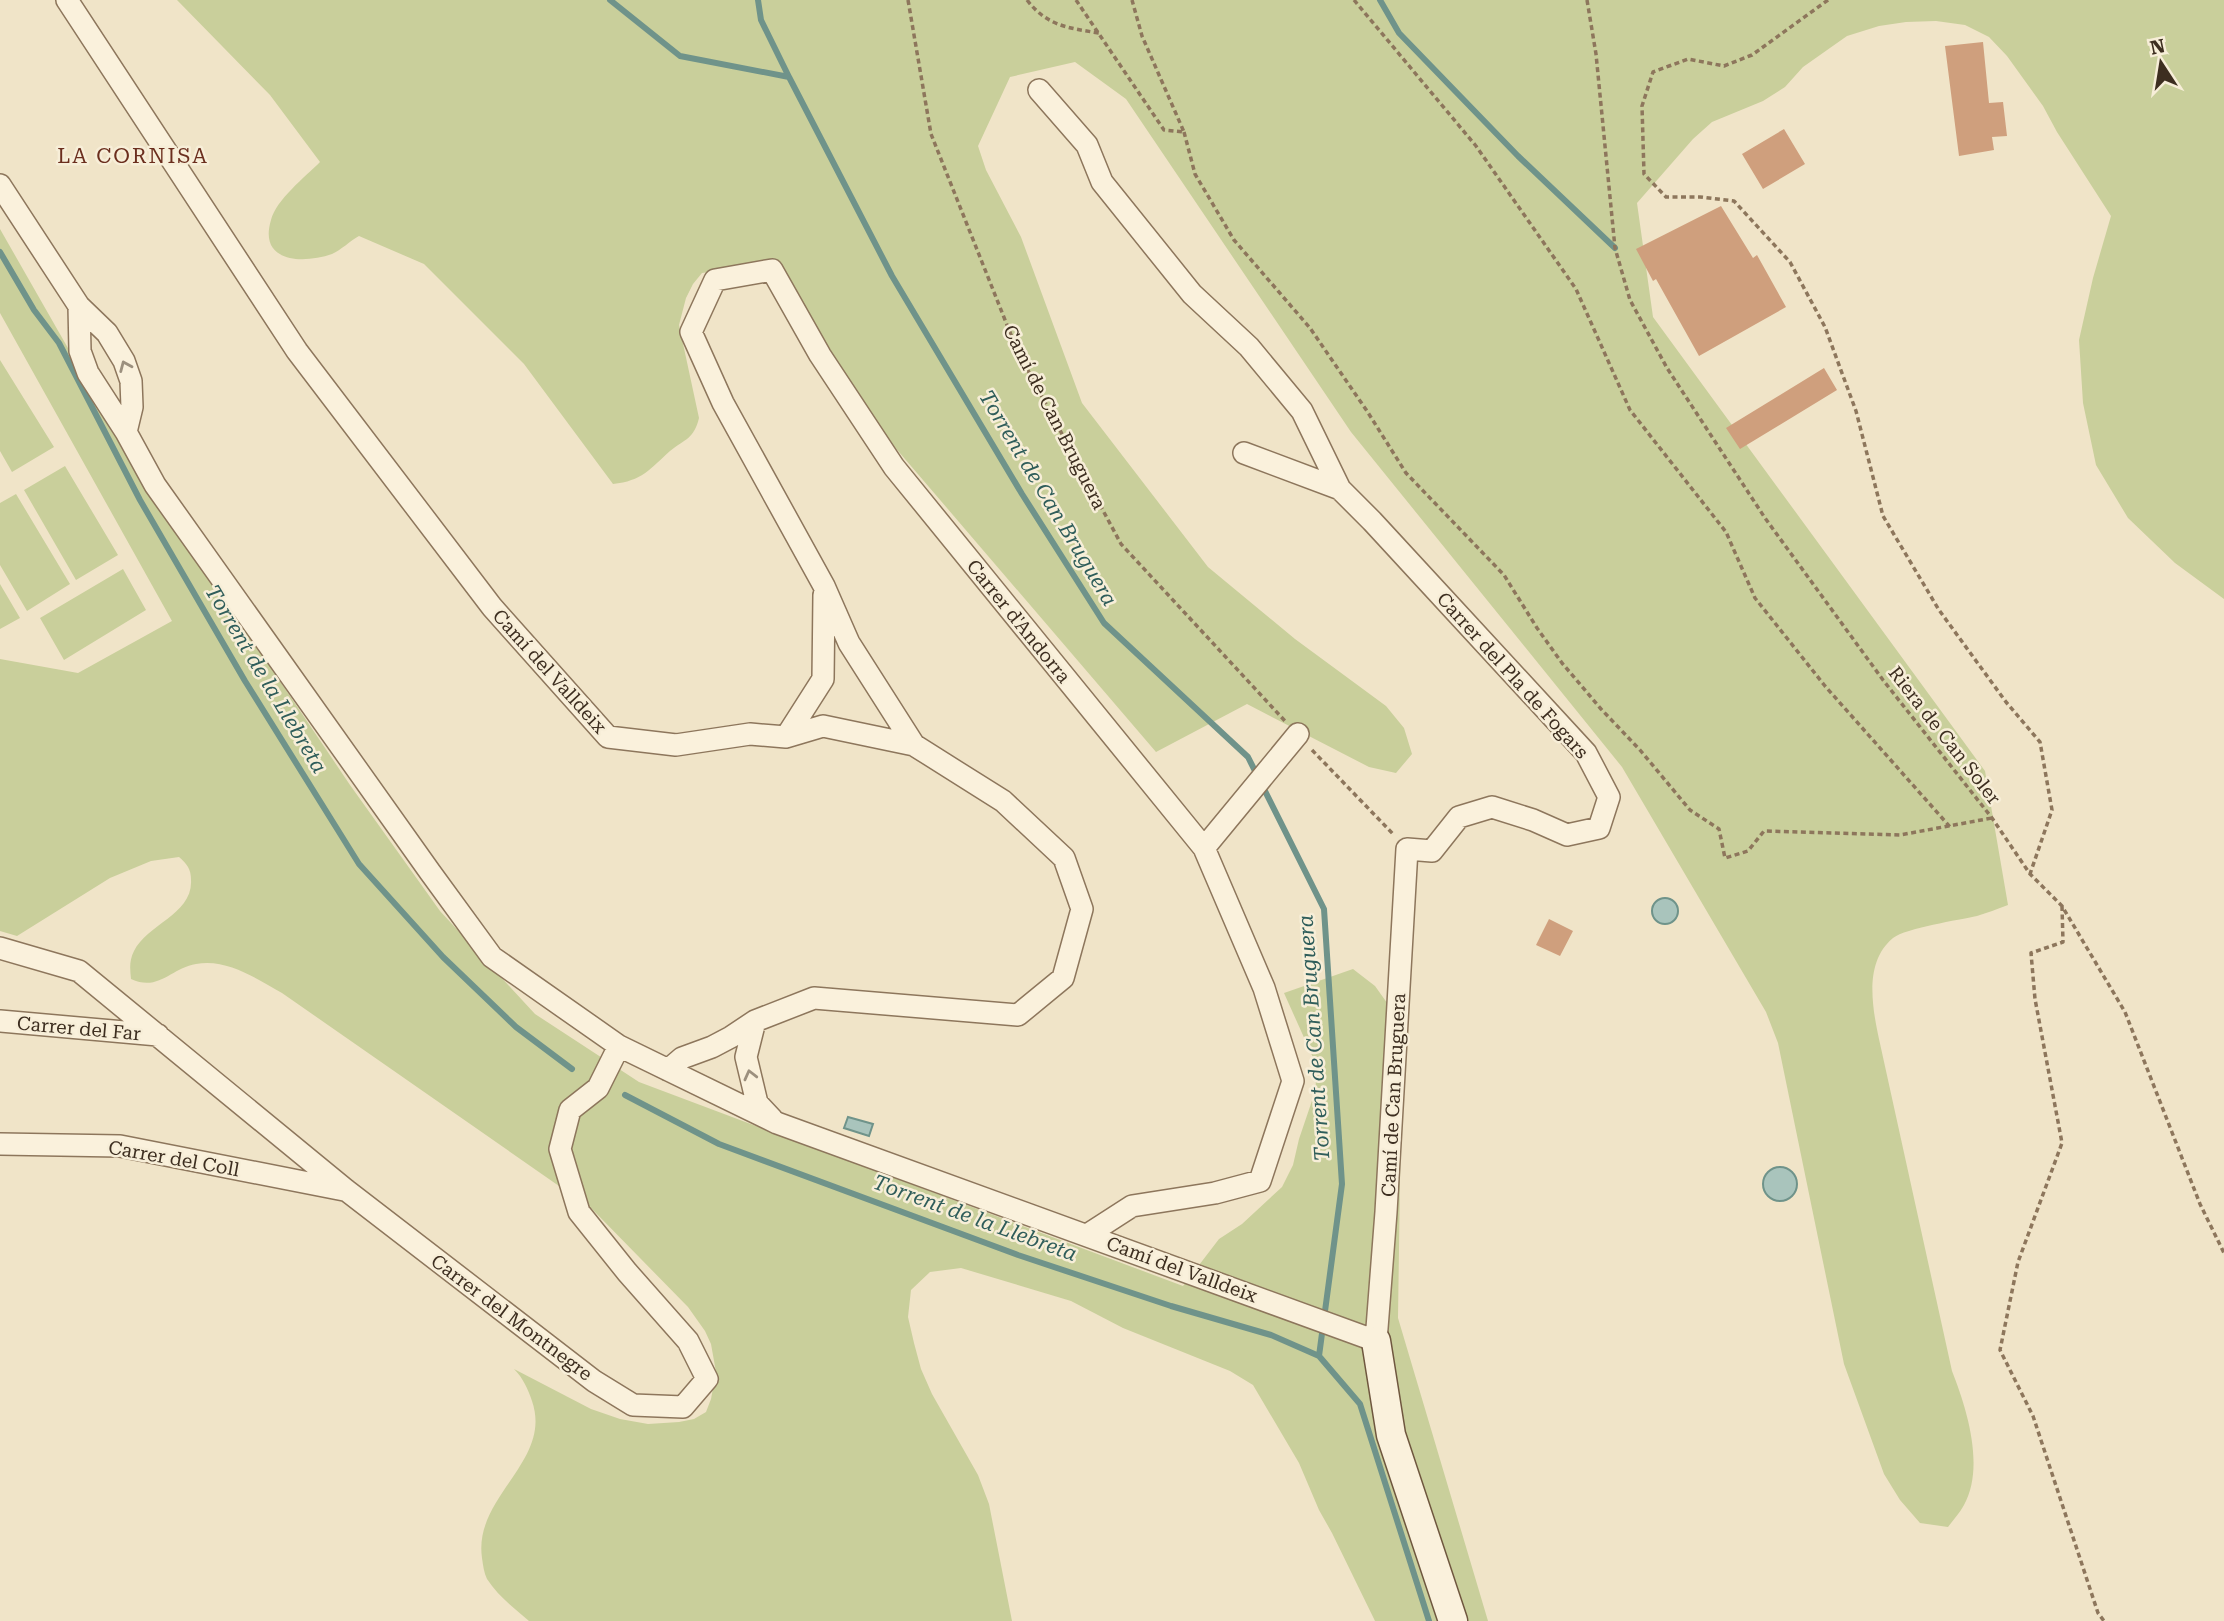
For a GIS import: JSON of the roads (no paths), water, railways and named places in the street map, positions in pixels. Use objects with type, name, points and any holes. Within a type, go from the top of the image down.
[{"type":"street","name":"Camí del Valldeix","points":[[67,0],[297,351],[492,607],[608,737],[676,745],[750,734],[786,737],[824,726],[914,745],[1003,801],[1063,858],[1082,909],[1063,978],[1018,1015],[814,998],[755,1021],[712,1047],[682,1058],[668,1070]]},
{"type":"street","name":"Carrer del Pla de Fogars","points":[[1040,90],[1087,145],[1102,182],[1192,294],[1250,347],[1302,411],[1340,489],[1373,521],[1586,753],[1609,797],[1599,828],[1567,835],[1533,820],[1492,807],[1459,817],[1432,852],[1407,849]]},
{"type":"street","points":[[0,185],[79,306],[107,333],[127,371],[131,381],[131,407],[126,432]]},
{"type":"street","name":"Carrer d'Andorra","points":[[914,745],[849,643],[824,586],[723,403],[691,332],[715,280],[772,270],[820,355],[894,467],[1204,848],[1264,988],[1293,1081],[1260,1181],[1216,1193],[1132,1206],[1087,1235]]},
{"type":"street","points":[[79,306],[80,351],[88,373],[126,432],[155,485],[413,850],[492,957],[619,1046],[776,1123]]},
{"type":"street","name":"Carrer del Pla de Fogars","points":[[1244,453],[1340,489]]},
{"type":"street","name":"Carrer d'Andorra","points":[[786,737],[823,679],[824,586]]},
{"type":"street","points":[[1204,848],[1297,734]]},
{"type":"street","name":"Camí de Can Bruguera","points":[[1376,1341],[1407,849]]},
{"type":"street","name":"Carrer del Montnegre","points":[[0,948],[79,971],[346,1191],[594,1381],[633,1405],[683,1407],[707,1379],[688,1341],[579,1212],[560,1149],[570,1110],[597,1088],[619,1046]]},
{"type":"street","name":"Carrer del Far","points":[[0,1021],[158,1035]]},
{"type":"street","points":[[755,1021],[746,1058],[757,1103],[776,1123]]},
{"type":"street","name":"Camí del Valldeix","points":[[776,1123],[1376,1341]]},
{"type":"street","name":"Carrer del Coll","points":[[0,1144],[120,1146],[346,1191]]},
{"type":"street","points":[[1376,1341],[1391,1435],[1453,1621]]},
{"type":"water","points":[[1665,898],[1674,902],[1678,911],[1674,920],[1665,924],[1656,920],[1652,911],[1656,902]]},
{"type":"water","points":[[848,1117],[873,1124],[869,1136],[844,1128]]},
{"type":"water","points":[[1780,1167],[1792,1172],[1797,1184],[1792,1196],[1780,1201],[1768,1196],[1763,1184],[1768,1172]]},
{"type":"waterway","name":"Torrent de Can Bruguera","points":[[610,0],[680,56],[789,77],[892,276],[1022,494],[1104,623],[1248,757],[1324,909],[1342,1184],[1319,1356],[1360,1404],[1429,1621]]},
{"type":"waterway","points":[[758,0],[761,20],[789,77]]},
{"type":"waterway","points":[[1380,0],[1399,33],[1518,156],[1615,248]]},
{"type":"waterway","name":"Torrent de la Llebreta","points":[[0,252],[34,310],[59,343],[140,500],[245,681],[359,864],[443,957],[516,1027],[572,1069]]},
{"type":"waterway","name":"Torrent de la Llebreta","points":[[625,1095],[719,1144],[1018,1255],[1171,1306],[1271,1335],[1319,1356]]},
{"type":"district","name":"LA CORNISA","points":[[133,156]]}]
